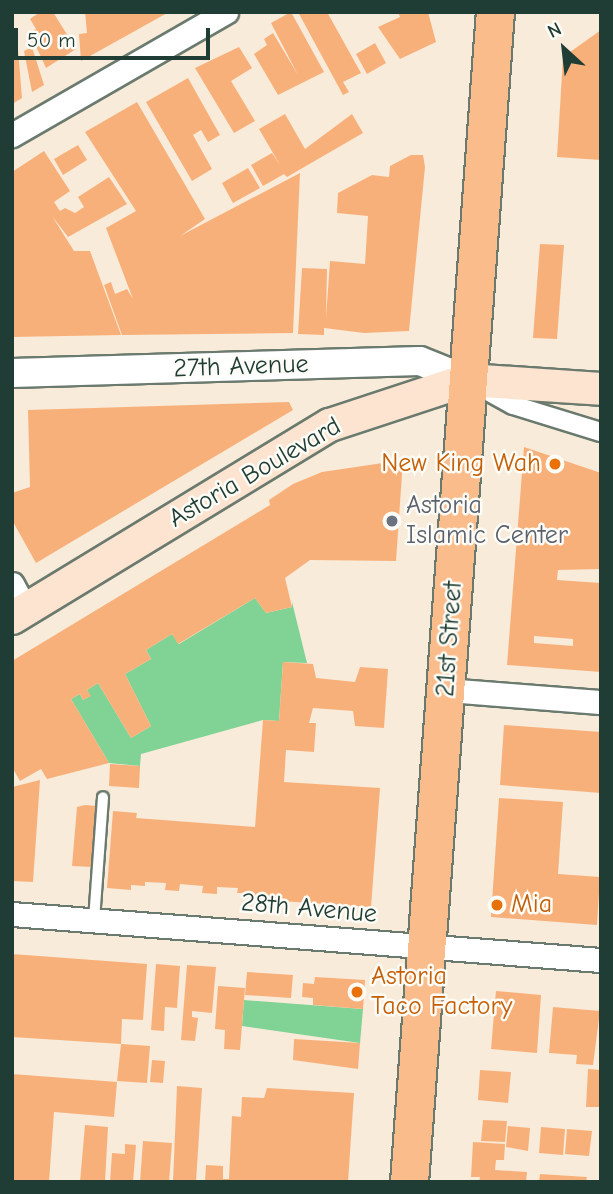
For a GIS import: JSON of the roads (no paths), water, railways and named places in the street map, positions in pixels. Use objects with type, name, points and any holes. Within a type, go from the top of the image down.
[{"type":"main road","name":"21st Street","points":[[409,1182],[495,12]]},
{"type":"main road","name":"Astoria Boulevard","points":[[17,604],[330,425],[467,380],[601,389]]},
{"type":"street","points":[[12,135],[226,12]]},
{"type":"street","name":"27th Avenue","points":[[12,373],[420,362],[467,380]]},
{"type":"street","points":[[467,380],[513,405],[601,432]]},
{"type":"street","points":[[447,690],[601,702]]},
{"type":"street","name":"28th Avenue","points":[[12,914],[601,960]]},
{"type":"lane","points":[[94,920],[103,797]]},
{"type":"place","name":"New King Wah","points":[[555,464]]},
{"type":"place","name":"Astoria Islamic Center","points":[[392,521]]},
{"type":"place","name":"Mia","points":[[497,905]]},
{"type":"place","name":"Astoria Taco Factory","points":[[357,992]]}]
